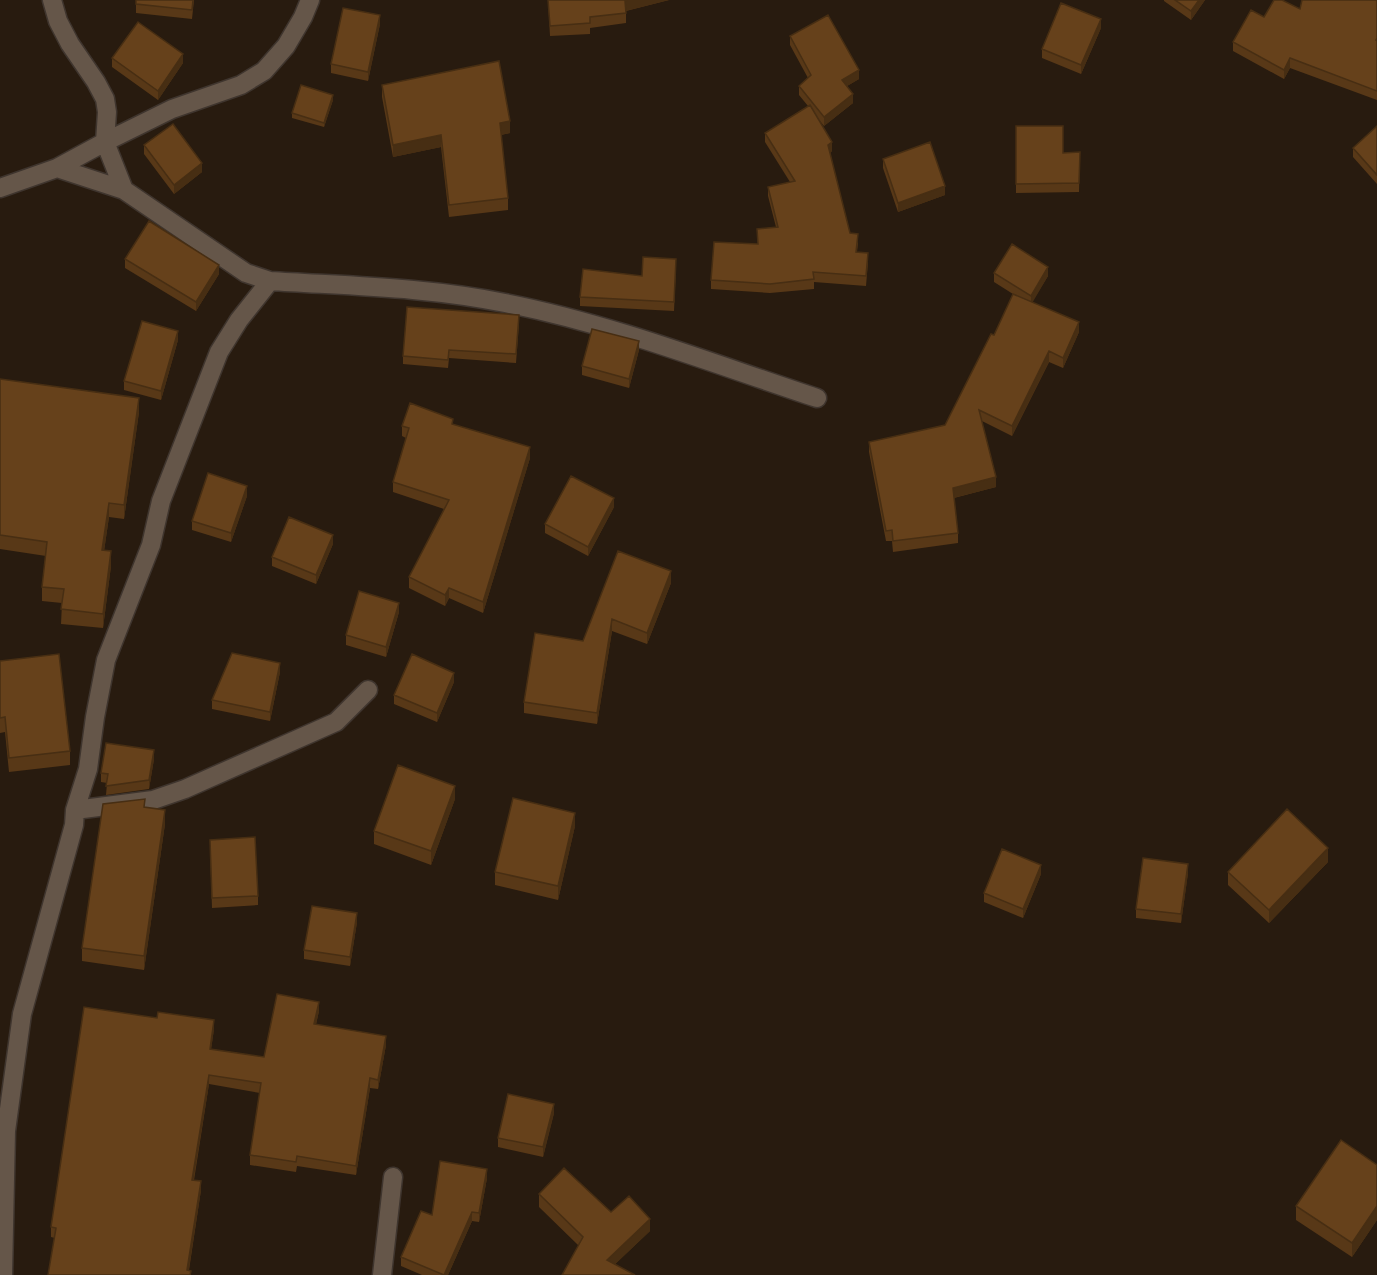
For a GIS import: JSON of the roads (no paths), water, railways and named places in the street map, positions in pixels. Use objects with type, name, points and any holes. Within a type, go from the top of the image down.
[{"type":"street","points":[[52,0],[58,21],[70,44],[105,99],[107,112],[105,142],[124,190]]},
{"type":"street","points":[[0,188],[57,168],[172,109],[241,85],[264,71],[286,46],[303,17],[309,0]]},
{"type":"street","points":[[57,168],[124,190],[246,273],[270,281],[441,293],[503,302],[596,324],[817,398]]},
{"type":"street","points":[[3,1275],[2,1172],[22,1014],[74,825],[75,810],[88,769],[106,660],[151,545],[161,501],[219,352],[239,321],[270,281]]},
{"type":"street","points":[[75,810],[153,800],[185,789],[336,722],[368,690]]},
{"type":"street","points":[[382,1275],[393,1177]]}]
